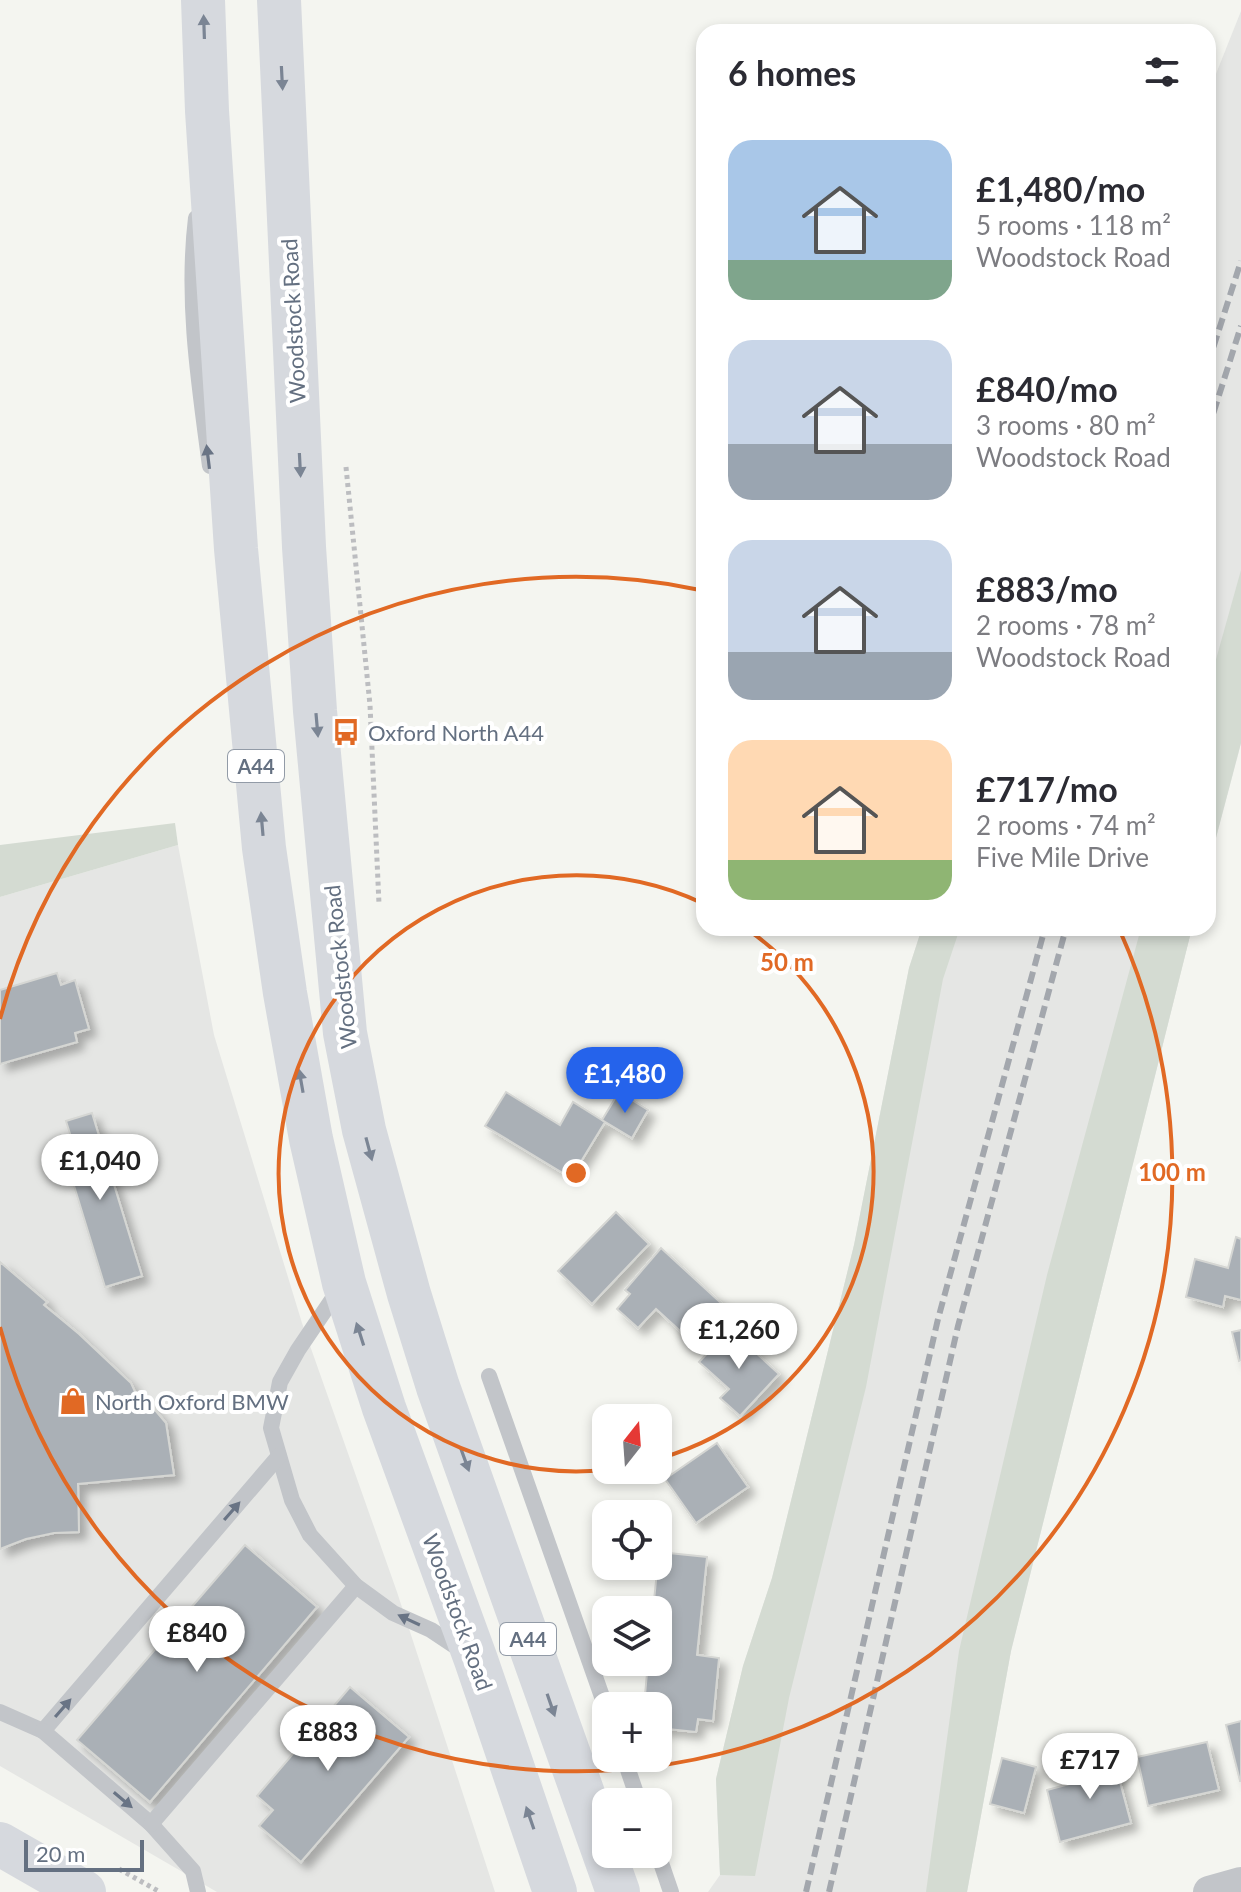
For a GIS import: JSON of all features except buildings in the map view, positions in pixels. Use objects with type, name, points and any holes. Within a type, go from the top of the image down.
[{"type":"highway","name":"Woodstock Road","points":[[203,0],[207,111],[235,534],[264,848],[311,1139],[344,1283],[384,1408],[476,1660],[555,1892]]},
{"type":"highway","name":"Woodstock Road","points":[[279,0],[304,547],[315,711],[345,1033],[364,1130],[430,1360],[618,1892]]},
{"type":"highway","points":[[0,1844],[84,1892]]},
{"type":"street","points":[[1209,1892],[1241,1883]]},
{"type":"lane","points":[[207,111],[191,257],[196,356],[212,490]]},
{"type":"lane","points":[[231,680],[253,725]]},
{"type":"lane","points":[[344,1283],[280,1382],[271,1428],[292,1500],[310,1535],[356,1586],[393,1613],[431,1630],[476,1660]]},
{"type":"lane","points":[[489,1376],[600,1692]]},
{"type":"lane","points":[[43,1731],[279,1456]]},
{"type":"lane","points":[[151,1824],[356,1586]]},
{"type":"lane","points":[[0,1712],[43,1731],[151,1824],[193,1871],[198,1892]]},
{"type":"lane","points":[[663,1868],[671,1892]]},
{"type":"path","points":[[345,455],[370,705],[380,919]]},
{"type":"shaded area","points":[[1241,11],[1241,743],[1216,838],[1216,74]]},
{"type":"shaded area","points":[[1241,570],[1241,743],[1216,838],[1216,659]]},
{"type":"shaded area","points":[[175,823],[178,845],[0,897],[0,845]]},
{"type":"shaded area","points":[[178,845],[214,1035],[302,1323],[397,1592],[495,1892],[217,1892],[0,1766],[0,897]]},
{"type":"shaded area","points":[[919,936],[1190,936],[1011,1651],[967,1892],[708,1892],[720,1875],[716,1779],[743,1666],[772,1578],[854,1245],[909,968]]},
{"type":"shaded area","points":[[919,936],[957,936],[943,979],[866,1387],[789,1698],[755,1876],[720,1875],[716,1779],[743,1666],[772,1578],[854,1245],[909,968]]},
{"type":"shaded area","points":[[1139,936],[1190,936],[1011,1651],[967,1892],[926,1892],[959,1651],[1047,1275]]},
{"type":"railway","points":[[1216,339],[1241,261]]},
{"type":"railway","points":[[1216,405],[1241,326]]},
{"type":"railway","points":[[806,1892],[938,1319],[1043,936]]},
{"type":"railway","points":[[829,1892],[958,1326],[1064,936]]},
{"type":"place","name":"Oxford North A44","points":[[346,732]]},
{"type":"place","name":"North Oxford BMW","points":[[73,1401]]}]
